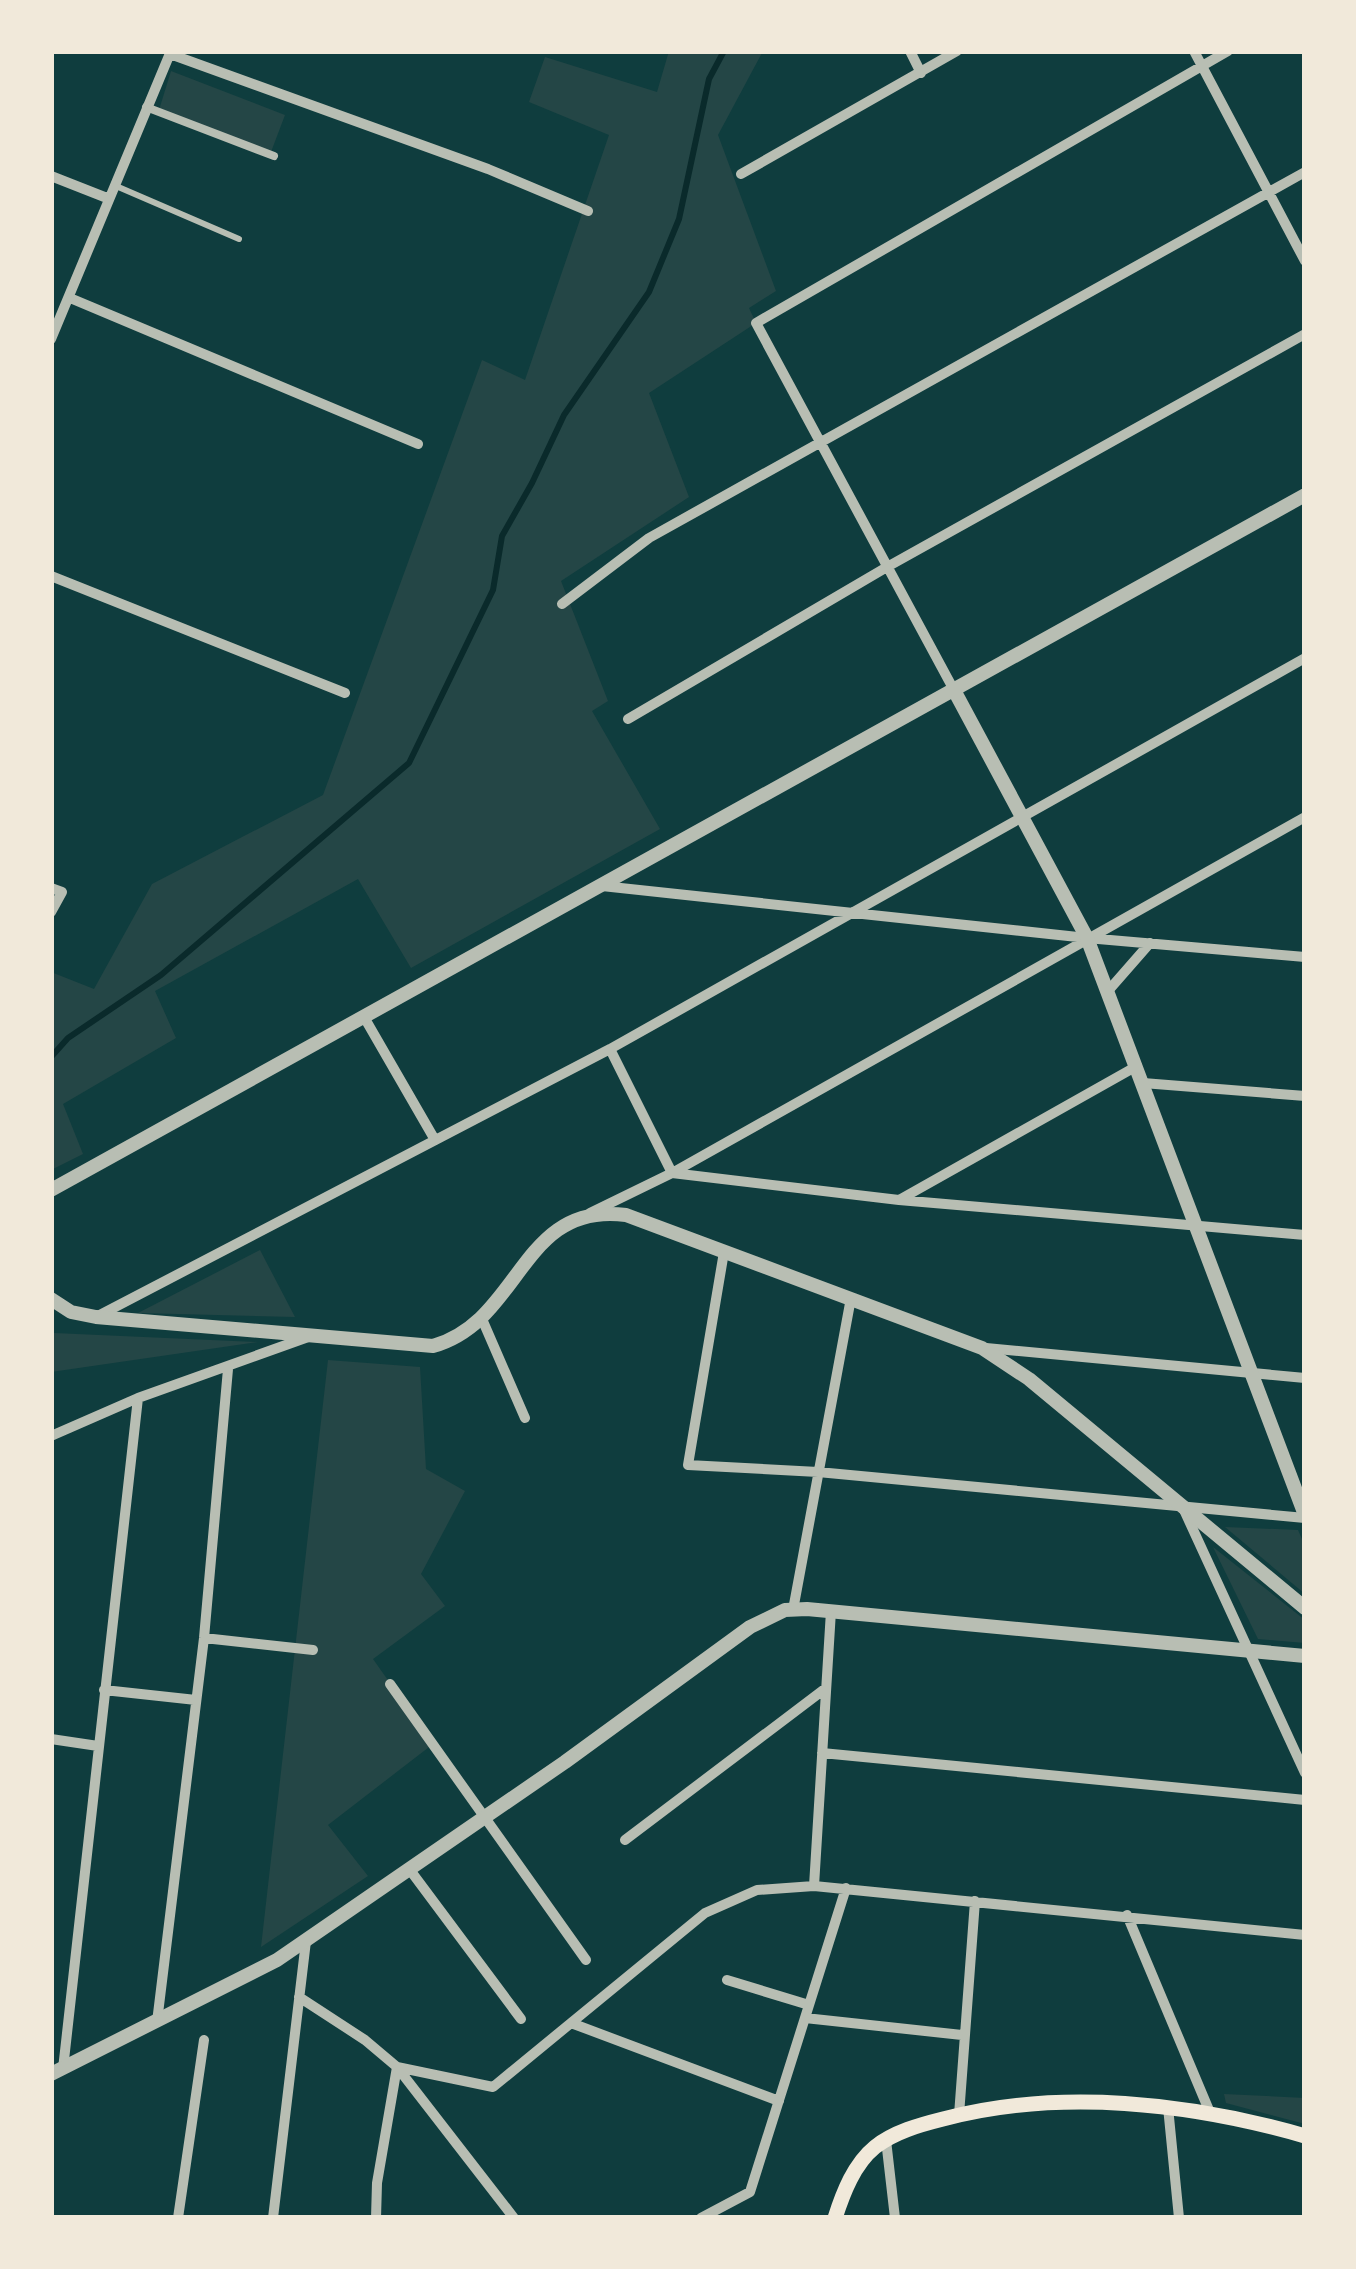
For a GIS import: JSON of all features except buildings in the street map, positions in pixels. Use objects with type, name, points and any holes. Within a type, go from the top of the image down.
[{"type":"main road","points":[[835,2218],[856,2170],[886,2140],[959,2114],[1023,2105],[1109,2104],[1210,2115],[1305,2137]]},
{"type":"street","points":[[910,51],[921,73]]},
{"type":"street","points":[[740,174],[957,51]]},
{"type":"street","points":[[1194,51],[1305,261]]},
{"type":"street","points":[[724,1252],[688,1465],[818,1472],[1305,1516],[1088,938],[756,322],[1228,51]]},
{"type":"street","points":[[51,339],[170,52],[488,169],[588,211]]},
{"type":"street","points":[[146,107],[274,156]]},
{"type":"street","points":[[562,604],[649,538],[1305,172]]},
{"type":"street","points":[[51,176],[110,192]]},
{"type":"street","points":[[70,298],[418,445]]},
{"type":"street","points":[[628,719],[887,567],[1305,334]]},
{"type":"street","points":[[51,1190],[1305,495]]},
{"type":"street","points":[[51,576],[345,693]]},
{"type":"street","points":[[96,1317],[610,1049],[1305,658]]},
{"type":"street","points":[[51,1299],[71,1312],[96,1317],[433,1346],[459,1336],[482,1318],[561,1225],[672,1173],[1305,818]]},
{"type":"street","points":[[602,886],[1305,957]]},
{"type":"street","points":[[51,912],[56,890]]},
{"type":"street","points":[[1108,991],[1150,943]]},
{"type":"street","points":[[364,1017],[436,1140]]},
{"type":"street","points":[[610,1049],[672,1173]]},
{"type":"street","points":[[899,1200],[1137,1066]]},
{"type":"street","points":[[1143,1082],[1305,1096]]},
{"type":"street","points":[[672,1173],[899,1200],[1305,1235]]},
{"type":"street","points":[[590,1213],[626,1215],[982,1348],[1029,1378],[1305,1608]]},
{"type":"street","points":[[789,1610],[851,1298]]},
{"type":"street","points":[[482,1318],[525,1418]]},
{"type":"street","points":[[51,1436],[138,1398],[311,1336]]},
{"type":"street","points":[[982,1348],[1305,1378]]},
{"type":"street","points":[[158,2022],[204,1638],[228,1369]]},
{"type":"street","points":[[57,2071],[138,1398]]},
{"type":"street","points":[[1182,1507],[1305,1773]]},
{"type":"street","points":[[57,2071],[306,1942],[750,1627],[789,1610],[1305,1656]]},
{"type":"street","points":[[814,1886],[831,1611]]},
{"type":"street","points":[[204,1638],[313,1650]]},
{"type":"street","points":[[390,1684],[586,1960]]},
{"type":"street","points":[[625,1840],[826,1688]]},
{"type":"street","points":[[104,1690],[196,1700]]},
{"type":"street","points":[[51,1739],[98,1746]]},
{"type":"street","points":[[822,1753],[1305,1800]]},
{"type":"street","points":[[410,1870],[521,2019]]},
{"type":"street","points":[[701,2218],[750,2192],[846,1888]]},
{"type":"street","points":[[397,2067],[493,2087],[690,1924],[721,1903],[757,1890],[846,1888],[1305,1935]]},
{"type":"street","points":[[959,2114],[975,1900]]},
{"type":"street","points":[[1127,1915],[1210,2115]]},
{"type":"street","points":[[272,2218],[306,1942]]},
{"type":"street","points":[[727,1980],[809,2005]]},
{"type":"street","points":[[299,1997],[397,2067],[514,2218]]},
{"type":"street","points":[[805,2018],[962,2035]]},
{"type":"street","points":[[571,2023],[779,2101]]},
{"type":"street","points":[[178,2218],[204,2040]]},
{"type":"street","points":[[376,2218],[377,2182],[397,2067]]},
{"type":"street","points":[[1168,2108],[1179,2218]]},
{"type":"street","points":[[886,2140],[896,2218]]},
{"type":"lane","points":[[110,192],[239,238]]},
{"type":"shaded area","points":[[669,51],[763,51],[718,135],[776,291],[749,308],[756,323],[649,393],[689,497],[561,581],[608,701],[592,711],[660,829],[411,968],[358,879],[155,991],[176,1038],[63,1104],[83,1154],[51,1170],[51,972],[94,989],[152,884],[323,795],[482,360],[525,380],[609,135],[529,102],[545,57],[657,92]]},
{"type":"shaded area","points":[[171,71],[285,115],[271,152],[159,110]]},
{"type":"shaded area","points":[[260,1250],[295,1317],[138,1313]]},
{"type":"shaded area","points":[[51,1331],[54,1333],[258,1342],[51,1372]]},
{"type":"shaded area","points":[[328,1360],[420,1367],[426,1469],[465,1491],[421,1574],[445,1606],[373,1659],[433,1744],[328,1825],[368,1876],[261,1947]]},
{"type":"shaded area","points":[[1225,1527],[1298,1530],[1305,1546],[1305,1594]]},
{"type":"shaded area","points":[[1213,1547],[1305,1620],[1305,1643],[1258,1639]]},
{"type":"shaded area","points":[[1224,2094],[1305,2098],[1305,2124],[1226,2103]]},
{"type":"waterway","points":[[51,1057],[68,1038],[161,975],[409,763],[493,590],[502,536],[564,415],[649,292],[679,219],[709,79],[724,51]]}]
